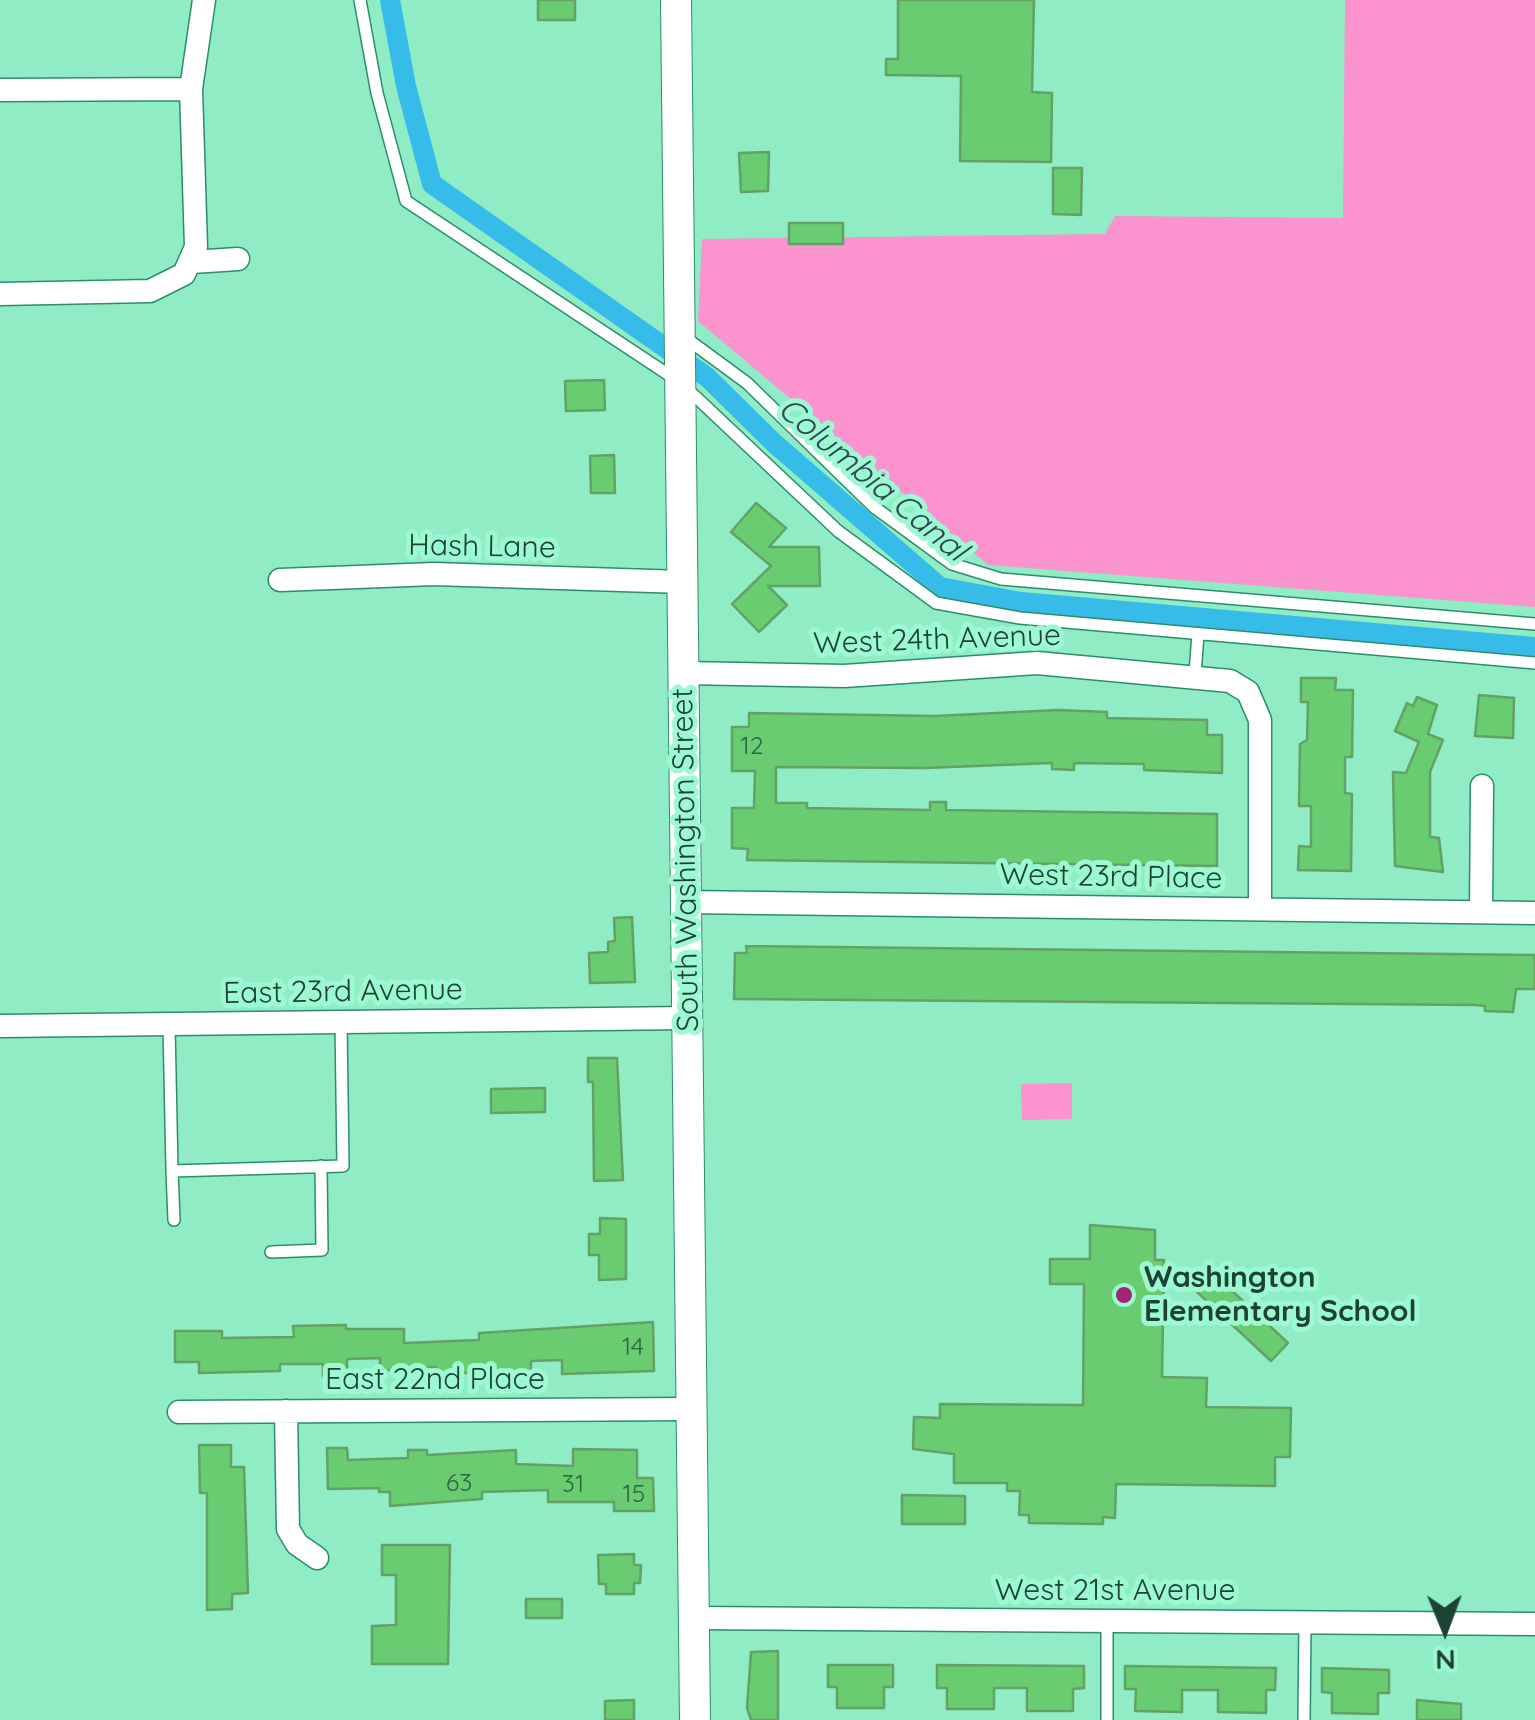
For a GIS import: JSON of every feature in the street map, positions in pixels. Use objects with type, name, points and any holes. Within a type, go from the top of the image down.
[{"type":"main road","name":"South Washington Street","points":[[676,0],[695,1720]]},
{"type":"street","points":[[188,268],[196,247],[192,89],[204,0]]},
{"type":"street","points":[[0,90],[192,89]]},
{"type":"street","points":[[0,294],[150,290],[188,268],[238,259]]},
{"type":"street","name":"Hash Lane","points":[[280,580],[434,574],[683,582]]},
{"type":"street","name":"West 24th Avenue","points":[[684,673],[844,676],[1002,662],[1195,674],[1230,681],[1248,692],[1260,720],[1260,909]]},
{"type":"street","points":[[1481,912],[1482,786]]},
{"type":"street","name":"West 23rd Place","points":[[686,902],[1535,913]]},
{"type":"street","name":"East 23rd Avenue","points":[[0,1026],[687,1018]]},
{"type":"street","name":"East 22nd Place","points":[[178,1412],[692,1409]]},
{"type":"street","points":[[286,1411],[288,1530],[298,1544],[317,1558]]},
{"type":"street","name":"West 21st Avenue","points":[[694,1618],[1535,1624]]},
{"type":"lane","points":[[360,0],[377,93],[406,202],[680,358],[747,383],[874,507],[952,564],[1000,579],[1535,624]]},
{"type":"lane","points":[[680,358],[838,530],[936,603],[1020,618],[1535,663]]},
{"type":"lane","points":[[1195,674],[1198,634]]},
{"type":"lane","points":[[172,1171],[343,1166],[341,1021]]},
{"type":"lane","points":[[169,1024],[174,1220]]},
{"type":"lane","points":[[271,1252],[322,1250],[321,1166]]},
{"type":"lane","points":[[1107,1621],[1108,1720]]},
{"type":"lane","points":[[1304,1720],[1305,1622]]},
{"type":"shaded area","points":[[1345,0],[1535,0],[1535,607],[988,565],[698,321],[702,239],[1105,234],[1115,216],[1343,218]]},
{"type":"shaded area","points":[[1072,1083],[1072,1119],[1022,1120],[1021,1084]]},
{"type":"building","points":[[538,0],[575,0],[575,20],[538,20]]},
{"type":"building","points":[[898,0],[1034,0],[1032,92],[1052,93],[1051,162],[960,161],[961,76],[886,75],[886,59],[898,59]]},
{"type":"building","points":[[769,152],[768,191],[741,192],[739,153]]},
{"type":"building","points":[[1053,168],[1082,168],[1081,215],[1053,214]]},
{"type":"building","points":[[789,223],[843,223],[843,244],[789,244]]},
{"type":"building","points":[[604,380],[605,410],[566,411],[565,381]]},
{"type":"building","points":[[614,455],[615,493],[591,493],[590,456]]},
{"type":"building","points":[[756,503],[786,528],[769,547],[819,547],[820,586],[768,586],[787,605],[759,632],[732,604],[771,566],[731,532]]},
{"type":"building","points":[[1301,678],[1336,678],[1335,690],[1353,690],[1352,757],[1345,757],[1345,793],[1352,794],[1351,871],[1298,870],[1299,846],[1311,847],[1311,806],[1299,806],[1300,744],[1307,740],[1308,702],[1301,702]]},
{"type":"building","points":[[1479,695],[1514,698],[1513,738],[1475,736]]},
{"type":"building","points":[[1417,697],[1437,705],[1428,734],[1443,740],[1430,772],[1430,837],[1439,838],[1443,872],[1395,866],[1393,772],[1406,773],[1419,742],[1395,731],[1407,703],[1413,706]]},
{"type":"building","points":[[1058,710],[1107,712],[1107,718],[1207,720],[1207,735],[1222,735],[1222,773],[1144,770],[1144,764],[1074,763],[1074,770],[1052,769],[1052,763],[925,768],[776,767],[776,803],[807,803],[807,808],[930,810],[930,802],[946,802],[946,810],[1217,814],[1217,866],[747,860],[748,849],[732,848],[732,808],[754,808],[755,771],[732,771],[732,727],[749,727],[749,713],[935,716]]},
{"type":"building","points":[[632,917],[635,982],[590,983],[589,953],[608,952],[608,942],[615,941],[614,918]]},
{"type":"building","points":[[746,946],[1535,955],[1535,989],[1516,989],[1513,1012],[1485,1011],[1485,1006],[1476,1005],[734,999],[735,953],[747,953]]},
{"type":"building","points":[[588,1058],[617,1058],[623,1180],[594,1181],[593,1082],[588,1082]]},
{"type":"building","points":[[545,1088],[545,1112],[491,1113],[491,1089]]},
{"type":"building","points":[[600,1218],[626,1219],[626,1279],[599,1280],[599,1255],[589,1255],[589,1234],[600,1234]]},
{"type":"building","points":[[1090,1225],[1155,1230],[1155,1260],[1164,1260],[1162,1377],[1207,1378],[1206,1407],[1291,1408],[1290,1457],[1275,1457],[1275,1486],[1116,1484],[1115,1518],[1103,1517],[1103,1524],[1029,1523],[1029,1515],[1019,1515],[1020,1491],[1007,1491],[1007,1483],[954,1483],[954,1454],[913,1449],[914,1417],[940,1418],[940,1404],[1083,1405],[1084,1284],[1050,1284],[1050,1259],[1090,1259]]},
{"type":"building","points":[[1213,1273],[1288,1343],[1271,1361],[1196,1291]]},
{"type":"building","points":[[653,1322],[654,1371],[562,1374],[562,1360],[531,1361],[531,1373],[436,1373],[436,1367],[380,1371],[380,1358],[347,1359],[347,1375],[323,1376],[323,1364],[280,1364],[280,1371],[199,1373],[199,1362],[175,1362],[175,1331],[222,1331],[222,1338],[294,1337],[293,1326],[346,1325],[346,1329],[404,1329],[404,1343],[479,1340],[479,1333]]},
{"type":"building","points":[[199,1445],[231,1445],[231,1467],[244,1467],[248,1593],[232,1594],[232,1609],[207,1610],[207,1493],[200,1493]]},
{"type":"building","points":[[327,1448],[347,1448],[348,1460],[408,1458],[408,1450],[427,1450],[427,1455],[516,1450],[516,1464],[573,1466],[573,1449],[637,1450],[637,1478],[653,1478],[654,1511],[614,1511],[614,1502],[548,1502],[548,1490],[482,1492],[482,1499],[390,1506],[390,1492],[379,1492],[379,1488],[328,1489]]},
{"type":"building","points":[[902,1495],[965,1496],[965,1524],[902,1524]]},
{"type":"building","points":[[382,1545],[450,1545],[448,1664],[372,1664],[372,1626],[396,1625],[396,1575],[382,1575]]},
{"type":"building","points":[[634,1554],[634,1565],[641,1565],[640,1583],[634,1583],[634,1594],[606,1594],[606,1584],[599,1584],[598,1555]]},
{"type":"building","points":[[526,1599],[562,1599],[562,1618],[526,1618]]},
{"type":"building","points":[[778,1651],[778,1720],[751,1720],[747,1708],[751,1652]]},
{"type":"building","points":[[828,1665],[893,1665],[893,1687],[884,1687],[884,1708],[837,1708],[837,1687],[828,1687]]},
{"type":"building","points":[[937,1665],[1084,1666],[1084,1688],[1073,1689],[1073,1711],[1027,1711],[1027,1688],[994,1688],[994,1709],[947,1709],[947,1688],[937,1688]]},
{"type":"building","points":[[1125,1666],[1276,1668],[1275,1690],[1266,1690],[1266,1713],[1218,1712],[1218,1690],[1182,1690],[1182,1712],[1135,1711],[1136,1689],[1125,1689]]},
{"type":"building","points":[[1322,1668],[1389,1670],[1389,1693],[1378,1693],[1378,1714],[1332,1713],[1332,1693],[1322,1692]]},
{"type":"building","points":[[634,1700],[634,1720],[605,1720],[605,1701]]},
{"type":"building","points":[[1417,1700],[1461,1704],[1461,1720],[1417,1720]]},
{"type":"waterway","name":"Columbia Canal","points":[[390,0],[406,86],[432,184],[707,377],[774,443],[940,587],[1021,602],[1535,647]]},
{"type":"place","name":"Washington Elementary School","points":[[1124,1295]]}]
